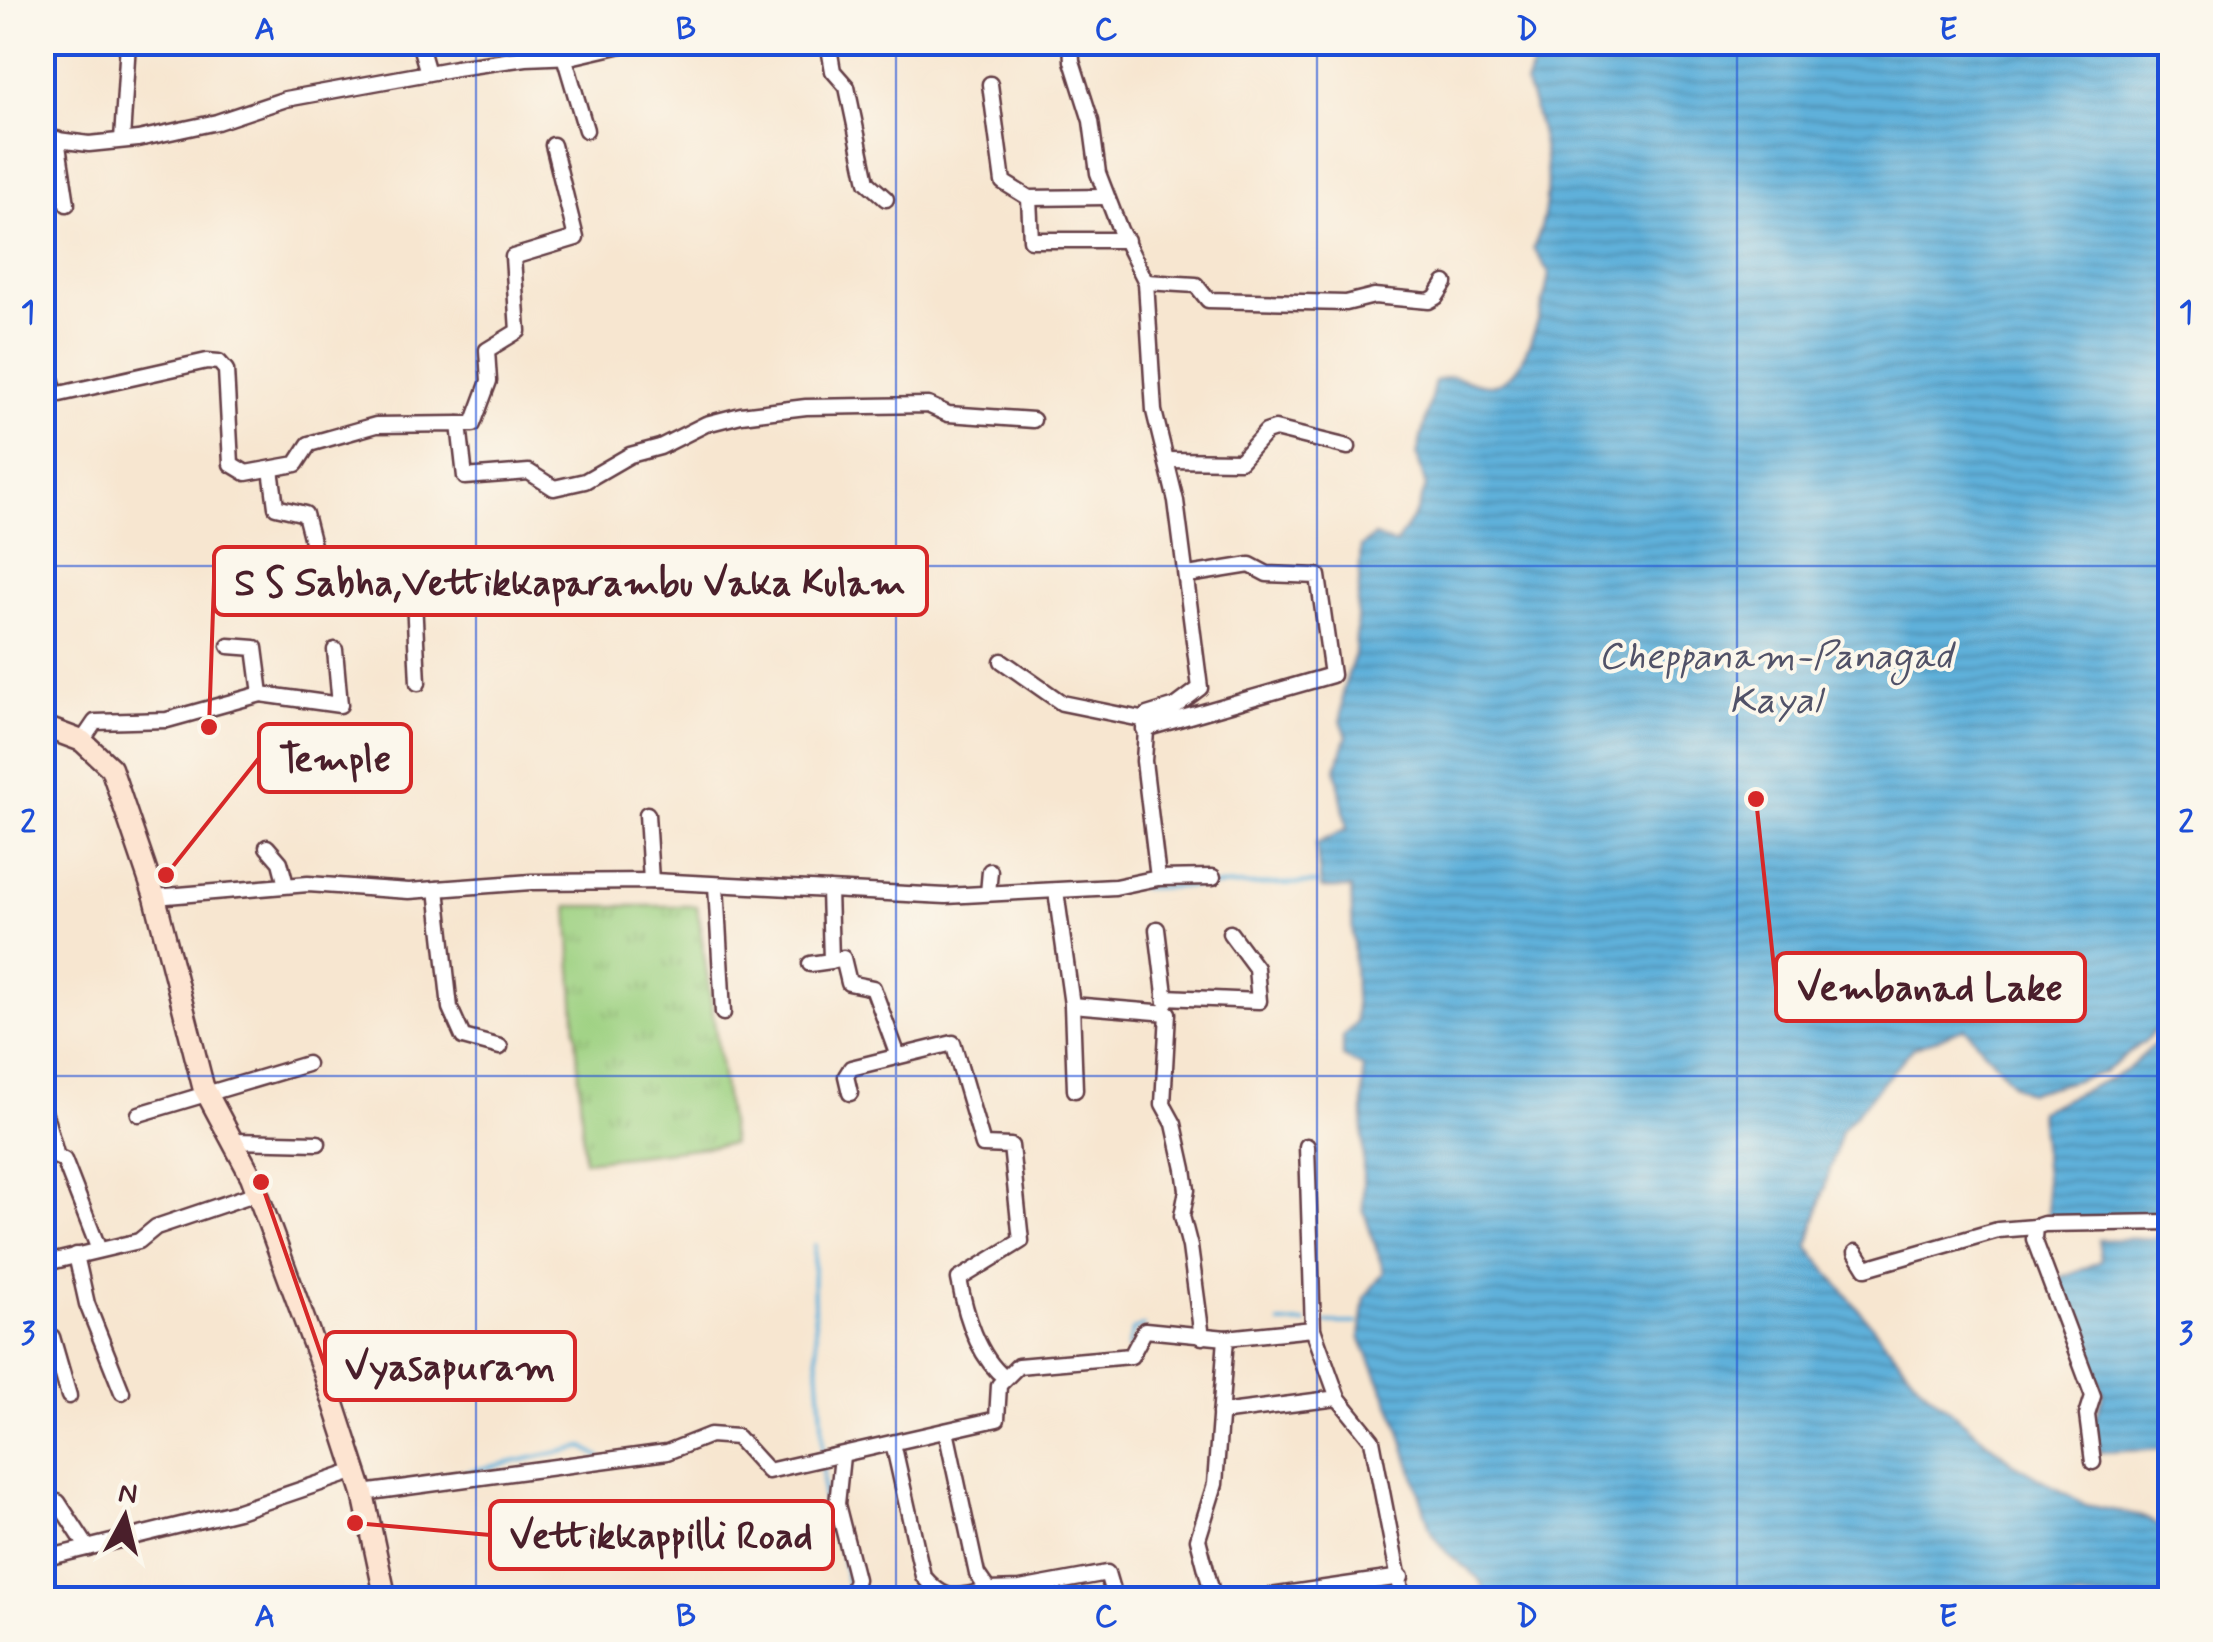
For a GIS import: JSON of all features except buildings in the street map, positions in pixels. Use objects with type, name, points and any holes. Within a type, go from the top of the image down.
[{"type":"main road","points":[[42,726],[82,740],[111,768],[155,896],[203,1086],[210,1093],[257,1193],[324,1373],[363,1493],[386,1600]]},
{"type":"street","points":[[122,140],[128,42]]},
{"type":"street","points":[[419,42],[428,73]]},
{"type":"street","points":[[67,204],[50,139],[89,144],[122,140],[217,122],[286,99],[635,42]]},
{"type":"street","points":[[828,42],[833,71],[847,87],[867,182],[886,199]]},
{"type":"street","points":[[1071,42],[1072,61],[1092,121],[1105,196],[1146,282],[1154,411],[1188,574],[1200,688],[1176,706],[1147,715],[1145,724],[1144,761],[1158,878]]},
{"type":"street","points":[[570,51],[586,130]]},
{"type":"street","points":[[990,84],[1003,182],[1029,198],[1105,196]]},
{"type":"street","points":[[42,340],[49,396],[207,361],[219,362],[226,370],[232,464],[246,473],[296,464],[309,444],[376,425],[473,424],[488,381],[487,350],[518,331],[513,257],[576,238],[553,145]]},
{"type":"street","points":[[1029,198],[1031,240],[1127,240]]},
{"type":"street","points":[[1146,282],[1196,285],[1208,300],[1346,303],[1374,296],[1429,301],[1445,283]]},
{"type":"street","points":[[458,424],[466,477],[529,472],[554,488],[585,481],[630,455],[660,447],[706,424],[740,415],[806,407],[928,406],[948,414],[1033,420]]},
{"type":"street","points":[[1167,460],[1240,461],[1266,432],[1275,429],[1348,447]]},
{"type":"street","points":[[271,468],[276,507],[305,514],[322,580],[336,597],[414,599],[418,683]]},
{"type":"street","points":[[1002,661],[1062,703],[1145,724],[1332,675],[1318,576],[1267,574],[1250,565],[1188,574]]},
{"type":"street","points":[[229,646],[255,648],[261,694]]},
{"type":"street","points":[[82,740],[95,722],[167,720],[261,694],[340,705],[334,650]]},
{"type":"street","points":[[647,814],[651,880]]},
{"type":"street","points":[[267,848],[280,862],[286,885]]},
{"type":"street","points":[[988,893],[990,871]]},
{"type":"street","points":[[155,896],[286,885],[409,891],[531,882],[651,880],[946,896],[1115,888],[1158,878],[1212,876]]},
{"type":"street","points":[[716,884],[723,1012]]},
{"type":"street","points":[[438,889],[450,1008],[463,1037],[500,1047]]},
{"type":"street","points":[[829,890],[831,961]]},
{"type":"street","points":[[1056,891],[1072,1005],[1075,1090]]},
{"type":"street","points":[[1157,929],[1167,1005],[1162,1104],[1174,1124],[1187,1190],[1182,1216],[1202,1336]]},
{"type":"street","points":[[1072,1005],[1259,1000],[1256,968],[1230,933]]},
{"type":"street","points":[[810,964],[843,958],[849,984],[873,988],[898,1056]]},
{"type":"street","points":[[850,1093],[846,1076],[851,1068],[953,1043],[983,1145],[1011,1146],[1021,1241],[959,1279],[990,1366],[1006,1378]]},
{"type":"street","points":[[139,1114],[307,1064]]},
{"type":"street","points":[[42,1104],[57,1157],[64,1160],[99,1250]]},
{"type":"street","points":[[234,1142],[318,1144]]},
{"type":"street","points":[[1307,1146],[1313,1329],[1338,1398],[1372,1440],[1403,1600]]},
{"type":"street","points":[[42,1264],[139,1241],[156,1227],[257,1193]]},
{"type":"street","points":[[1856,1252],[1866,1268],[1998,1230],[2044,1224],[2170,1222]]},
{"type":"street","points":[[2035,1227],[2034,1238],[2093,1396],[2087,1415],[2094,1462]]},
{"type":"street","points":[[76,1256],[87,1304],[122,1392]]},
{"type":"street","points":[[363,1493],[667,1452],[710,1435],[737,1438],[768,1471],[997,1419],[999,1385],[1018,1366],[1131,1356],[1144,1330],[1226,1338],[1313,1329]]},
{"type":"street","points":[[42,1331],[52,1337],[69,1396]]},
{"type":"street","points":[[1214,1600],[1198,1539],[1215,1484],[1226,1338]]},
{"type":"street","points":[[1220,1413],[1338,1398]]},
{"type":"street","points":[[946,1431],[978,1574],[988,1590]]},
{"type":"street","points":[[893,1442],[923,1576],[937,1592],[950,1598],[1106,1573],[1115,1600]]},
{"type":"street","points":[[842,1456],[836,1504],[856,1579],[850,1600]]},
{"type":"street","points":[[42,1559],[204,1519],[356,1471]]},
{"type":"street","points":[[58,1502],[88,1548]]},
{"type":"street","points":[[1242,1600],[1401,1577]]},
{"type":"green space","points":[[568,906],[697,906],[732,1144],[584,1161]]},
{"type":"water","name":"Cheppanam-Panagad Kayal","points":[[1523,43],[2170,43],[2170,1015],[2145,1041],[2103,1073],[2028,1093],[2013,1084],[1965,1028],[1913,1048],[1841,1131],[1808,1247],[1921,1386],[2013,1463],[2086,1505],[2138,1515],[2170,1530],[2170,1599],[1490,1599],[1478,1578],[1446,1552],[1431,1531],[1396,1418],[1360,1337],[1365,1297],[1384,1272],[1363,1209],[1363,1067],[1343,1057],[1343,1037],[1356,1022],[1351,888],[1321,888],[1316,844],[1347,829],[1336,768],[1347,736],[1341,720],[1343,690],[1355,654],[1361,547],[1374,536],[1395,545],[1417,511],[1426,487],[1417,455],[1435,381],[1457,377],[1488,385],[1501,382],[1523,358],[1543,303],[1549,273],[1533,248],[1545,208],[1546,166],[1539,125],[1526,85],[1532,67]]},
{"type":"water","points":[[2170,1030],[2170,1218],[2049,1222],[2039,1111],[2126,1071]]},
{"type":"water","points":[[2170,1234],[2170,1449],[2100,1452],[2094,1420],[2104,1394],[2055,1280],[2101,1261],[2098,1240]]},
{"type":"waterway","points":[[1141,888],[1316,883]]},
{"type":"waterway","points":[[815,1245],[823,1455]]},
{"type":"waterway","points":[[1280,1324],[1305,1323]]},
{"type":"waterway","points":[[1315,1323],[1356,1323]]},
{"type":"waterway","points":[[1128,1348],[1133,1330],[1143,1326]]},
{"type":"waterway","points":[[465,1472],[584,1447],[600,1457]]},
{"type":"waterway","points":[[823,1464],[823,1516],[841,1551],[848,1585]]},
{"type":"place","name":"S S Sabha,Vettikkaparambu Vaka Kulam","points":[[209,727]]},
{"type":"place","name":"Vembanad Lake","points":[[1756,799]]},
{"type":"place","name":"Temple","points":[[166,875]]},
{"type":"place","name":"Vyasapuram","points":[[261,1182]]},
{"type":"place","name":"Vettikkappilli Road","points":[[355,1523]]}]
